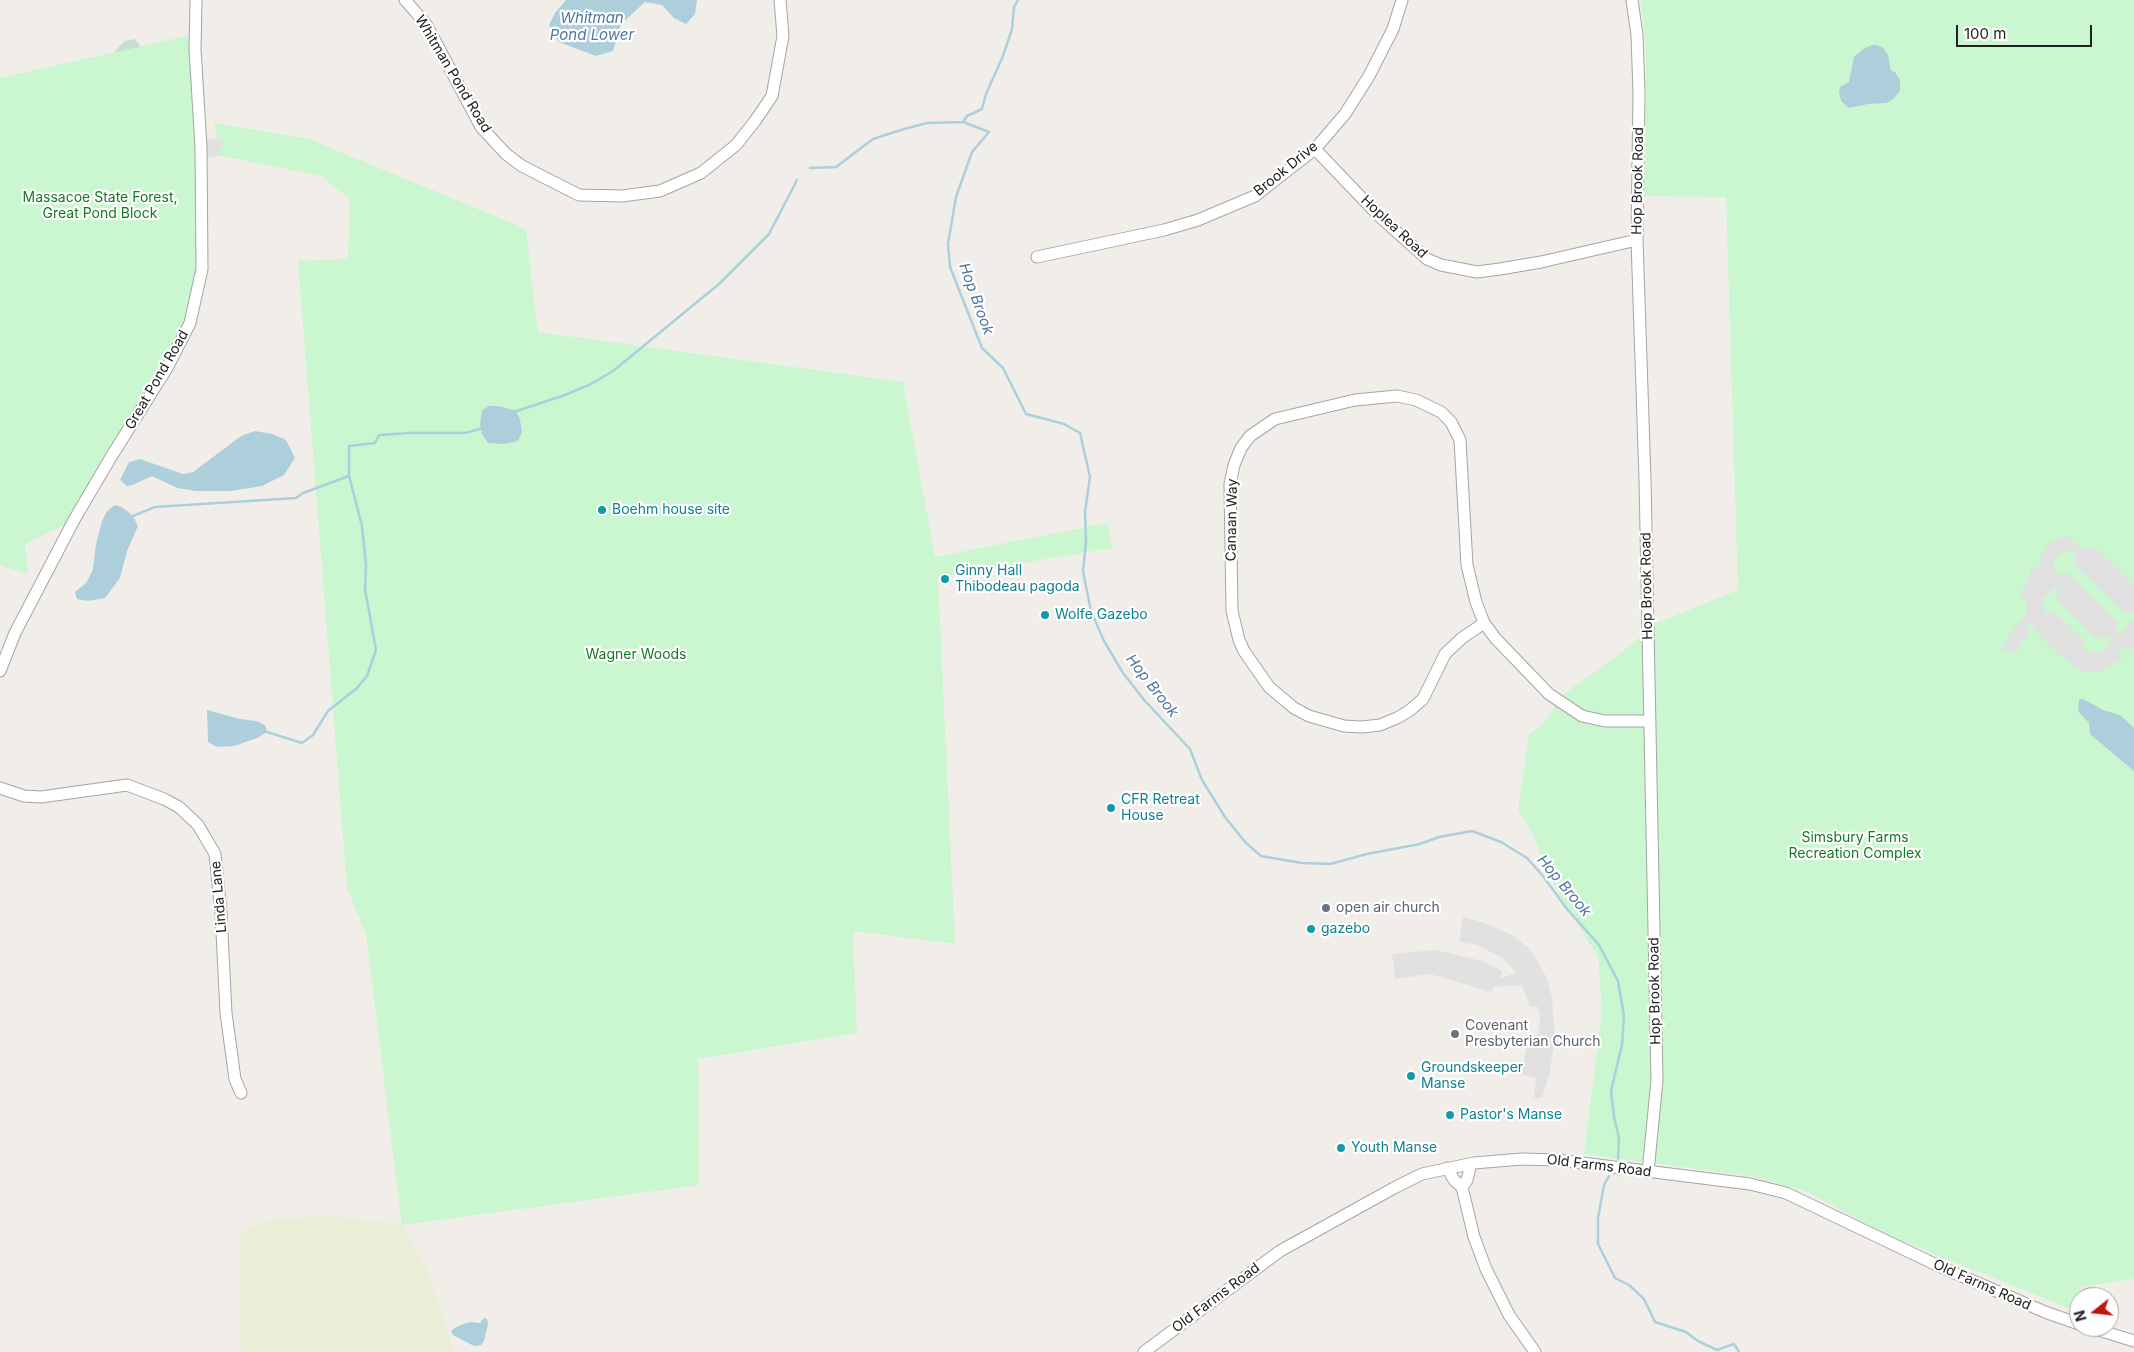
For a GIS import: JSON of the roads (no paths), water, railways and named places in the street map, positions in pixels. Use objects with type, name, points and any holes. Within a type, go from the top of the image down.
[{"type":"street","name":"Great Pond Road","points":[[0,671],[15,634],[74,520],[167,368],[190,323],[202,268],[201,147],[196,49],[196,0]]},
{"type":"street","name":"Whitman Pond Road","points":[[405,0],[426,24],[481,127],[506,154],[522,166],[572,192],[622,196],[660,191],[701,173],[736,145],[772,96],[783,36],[780,0]]},
{"type":"street","name":"Brook Drive","points":[[1037,257],[1164,230],[1198,220],[1255,196],[1315,149],[1345,114],[1369,76],[1392,29],[1402,0]]},
{"type":"street","name":"Hop Brook Road","points":[[1632,0],[1637,34],[1639,93],[1636,240],[1645,478],[1657,1080],[1648,1172]]},
{"type":"street","name":"Hoplea Road","points":[[1315,149],[1386,222],[1427,259],[1441,265],[1477,272],[1541,262],[1636,240]]},
{"type":"street","name":"Canaan Way","points":[[1484,623],[1462,638],[1445,654],[1423,699],[1397,718],[1380,725],[1344,726],[1309,716],[1294,708],[1259,676],[1244,651],[1235,626],[1231,588],[1230,484],[1234,464],[1241,448],[1250,436],[1275,419],[1355,400],[1397,396],[1416,400],[1441,412],[1451,422],[1460,440],[1467,565],[1476,602],[1484,623],[1496,640],[1548,694],[1582,716],[1605,721],[1650,721]]},
{"type":"street","name":"Linda Lane","points":[[0,788],[24,796],[41,797],[127,785],[164,799],[179,807],[198,825],[215,854],[221,912],[226,1014],[235,1079],[241,1093]]},
{"type":"street","name":"Old Farms Road","points":[[1144,1352],[1280,1251],[1394,1188],[1422,1174],[1447,1168],[1522,1159],[1558,1160],[1750,1184],[1786,1193],[1943,1268],[2069,1320]]},
{"type":"street","points":[[1462,1187],[1467,1180],[1471,1164]]},
{"type":"street","points":[[1447,1168],[1454,1180],[1462,1187],[1474,1237],[1508,1315],[1535,1352]]},
{"type":"street","points":[[2119,1336],[2134,1341]]},
{"type":"water","name":"Whitman Pond Lower","points":[[566,0],[697,0],[695,14],[686,24],[674,18],[662,5],[645,2],[621,24],[613,51],[596,56],[559,42],[554,36],[549,25],[555,13]]},
{"type":"water","points":[[1872,45],[1883,48],[1888,55],[1891,71],[1895,72],[1900,80],[1900,91],[1887,103],[1849,108],[1841,101],[1840,87],[1849,82],[1854,57],[1863,49]]},
{"type":"water","points":[[489,406],[499,406],[516,411],[522,432],[518,441],[504,444],[488,443],[482,434],[480,424],[482,410]]},
{"type":"water","points":[[255,431],[272,434],[286,440],[295,458],[284,475],[262,486],[231,491],[196,491],[177,488],[152,476],[127,486],[120,480],[129,462],[140,459],[183,474],[193,472],[241,436]]},
{"type":"water","points":[[115,505],[122,507],[133,516],[138,526],[127,551],[120,578],[105,598],[88,601],[77,599],[75,592],[87,582],[93,569],[96,544],[102,521],[107,511]]},
{"type":"water","points":[[2079,699],[2083,699],[2103,710],[2120,715],[2134,728],[2134,771],[2090,734],[2089,723],[2078,711]]},
{"type":"water","points":[[207,710],[240,719],[256,721],[265,725],[267,732],[257,738],[234,746],[217,747],[208,742]]},
{"type":"water","points":[[484,1318],[487,1319],[488,1324],[484,1341],[481,1345],[474,1346],[453,1335],[451,1331],[458,1326],[470,1322],[480,1323]]},
{"type":"waterway","name":"Hop Brook","points":[[1018,0],[1014,7],[1012,29],[1003,56],[986,94],[982,109],[967,116],[963,122],[989,132],[972,152],[956,197],[948,244],[950,267],[982,348],[1003,368],[1026,414],[1064,424],[1080,433],[1090,477],[1085,512],[1086,542],[1083,571],[1091,611],[1104,641],[1123,673],[1145,701],[1190,749],[1202,780],[1225,817],[1246,843],[1261,856],[1302,863],[1330,864],[1367,854],[1420,844],[1439,837],[1472,831],[1501,842],[1527,858],[1567,909],[1599,945],[1618,981],[1624,1016],[1622,1045],[1611,1091],[1619,1138],[1618,1159]]},
{"type":"waterway","points":[[810,168],[836,167],[873,139],[904,129],[927,123],[963,122]]},
{"type":"waterway","points":[[514,412],[565,395],[591,384],[613,371],[719,284],[769,234],[797,180]]},
{"type":"waterway","points":[[267,732],[302,743],[313,735],[328,711],[357,688],[367,676],[376,650],[365,589],[366,565],[362,526],[349,476],[349,446],[375,443],[379,435],[465,433],[483,428]]},
{"type":"waterway","points":[[133,516],[155,507],[296,498],[303,493],[349,476]]},
{"type":"waterway","name":"Hop Brook","points":[[1609,1176],[1604,1185],[1598,1218],[1598,1244],[1615,1278],[1629,1285],[1644,1299],[1655,1322],[1686,1332],[1698,1341],[1717,1350],[1734,1344],[1739,1352]]},
{"type":"place","name":"Boehm house site","points":[[602,510]]},
{"type":"place","name":"Ginny Hall Thibodeau pagoda","points":[[945,579]]},
{"type":"place","name":"Wolfe Gazebo","points":[[1045,615]]},
{"type":"place","name":"CFR Retreat House","points":[[1111,808]]},
{"type":"place","name":"open air church","points":[[1326,908]]},
{"type":"place","name":"gazebo","points":[[1311,929]]},
{"type":"place","name":"Covenant Presbyterian Church","points":[[1455,1034]]},
{"type":"place","name":"Groundskeeper Manse","points":[[1411,1076]]},
{"type":"place","name":"Pastor's Manse","points":[[1450,1115]]},
{"type":"place","name":"Youth Manse","points":[[1341,1148]]},
{"type":"park label","name":"Massacoe State Forest, Great Pond Block","points":[[100,206]]},
{"type":"park label","name":"Wagner Woods","points":[[636,655]]},
{"type":"park label","name":"Simsbury Farms Recreation Complex","points":[[1855,846]]}]
